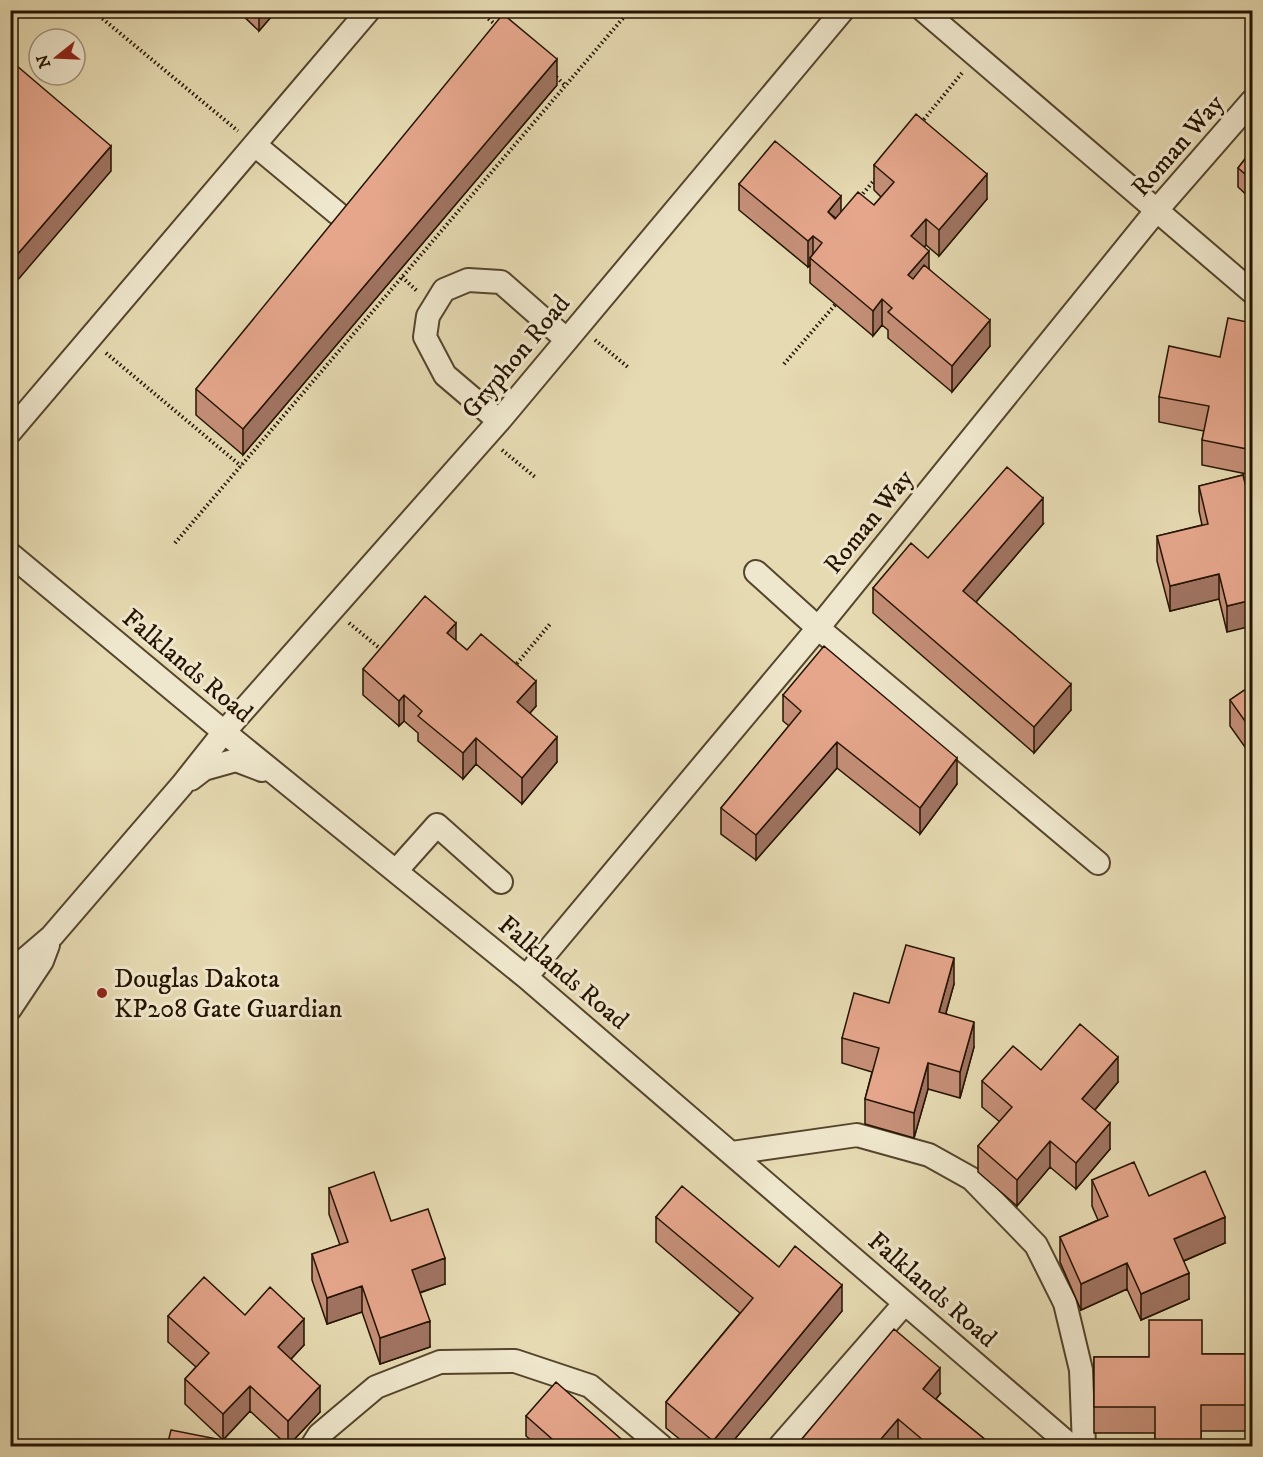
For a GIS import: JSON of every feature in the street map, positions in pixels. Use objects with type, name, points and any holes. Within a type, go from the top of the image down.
[{"type":"lane","points":[[10,432],[369,10]]},
{"type":"lane","points":[[923,10],[1252,292]]},
{"type":"lane","name":"Gryphon Road","points":[[182,785],[224,732],[492,429],[839,12]]},
{"type":"lane","name":"Roman Way","points":[[526,977],[818,628],[1156,211],[1252,101]]},
{"type":"lane","points":[[255,145],[337,213]]},
{"type":"lane","points":[[492,429],[445,375],[425,337],[428,316],[444,290],[468,280],[501,282],[573,333]]},
{"type":"lane","name":"Falklands Road","points":[[10,554],[224,732],[526,977],[1071,1446]]},
{"type":"lane","points":[[756,572],[818,628],[1098,863]]},
{"type":"lane","points":[[10,972],[52,936],[182,785],[204,769],[236,760],[278,776]]},
{"type":"lane","points":[[396,871],[437,825],[501,882]]},
{"type":"lane","points":[[10,1009],[42,961],[52,936]]},
{"type":"lane","points":[[732,1153],[857,1135],[929,1155],[972,1179],[1036,1245],[1065,1303],[1081,1370],[1084,1446]]},
{"type":"lane","points":[[780,1446],[905,1303]]},
{"type":"lane","points":[[312,1446],[319,1435],[376,1387],[440,1362],[515,1361],[590,1386],[661,1446]]},
{"type":"path","points":[[93,10],[255,145]]},
{"type":"path","points":[[478,10],[505,33]]},
{"type":"path","points":[[176,543],[630,10]]},
{"type":"path","points":[[917,128],[976,56]]},
{"type":"path","points":[[548,70],[566,86]]},
{"type":"path","points":[[858,200],[881,172]]},
{"type":"path","points":[[784,364],[836,305]]},
{"type":"path","points":[[573,333],[628,368]]},
{"type":"path","points":[[90,339],[241,466]]},
{"type":"path","points":[[492,429],[535,477]]},
{"type":"path","points":[[333,609],[384,652]]},
{"type":"path","points":[[511,672],[550,624]]},
{"type":"building","points":[[503,14],[557,59],[243,429],[196,389]]},
{"type":"building","points":[[10,60],[27,74],[27,87],[42,87],[111,146],[10,263]]},
{"type":"building","points":[[916,114],[987,174],[939,230],[926,219],[911,236],[929,251],[908,275],[913,279],[924,265],[990,320],[952,366],[888,312],[892,308],[882,299],[873,311],[810,258],[822,243],[813,236],[808,241],[739,184],[775,141],[841,196],[828,212],[835,219],[858,192],[874,205],[894,182],[874,165]]},
{"type":"building","points":[[1252,150],[1252,180],[1238,168]]},
{"type":"building","points":[[1228,318],[1252,323],[1252,450],[1202,440],[1209,406],[1159,397],[1169,346],[1220,357]]},
{"type":"building","points":[[1007,467],[1043,498],[963,591],[1071,684],[1034,727],[873,588],[911,543],[928,558]]},
{"type":"building","points":[[1243,475],[1252,511],[1252,600],[1227,606],[1219,574],[1170,586],[1157,536],[1208,524],[1199,486]]},
{"type":"building","points":[[425,596],[456,623],[447,633],[467,650],[481,634],[536,681],[517,702],[557,737],[522,778],[476,738],[463,753],[418,716],[422,711],[404,695],[399,701],[363,669]]},
{"type":"building","points":[[824,646],[957,758],[920,808],[837,742],[756,835],[721,808],[801,711],[783,695]]},
{"type":"building","points":[[1252,685],[1252,731],[1230,700]]},
{"type":"building","points":[[906,945],[954,958],[939,1012],[974,1022],[960,1072],[928,1063],[914,1113],[865,1099],[879,1048],[842,1038],[854,993],[889,1003]]},
{"type":"building","points":[[1080,1024],[1118,1057],[1082,1099],[1110,1123],[1076,1163],[1050,1141],[1017,1180],[978,1146],[1012,1107],[982,1081],[1013,1046],[1041,1070]]},
{"type":"building","points":[[1134,1162],[1149,1196],[1205,1171],[1225,1217],[1174,1239],[1189,1273],[1141,1294],[1127,1263],[1081,1284],[1060,1237],[1108,1216],[1092,1180]]},
{"type":"building","points":[[374,1172],[391,1221],[428,1209],[445,1258],[412,1270],[430,1321],[380,1338],[362,1286],[327,1298],[312,1254],[348,1242],[329,1188]]},
{"type":"building","points":[[682,1186],[779,1267],[795,1246],[842,1285],[713,1441],[666,1402],[753,1298],[656,1217]]},
{"type":"building","points":[[204,1277],[245,1315],[270,1287],[304,1319],[278,1347],[320,1386],[288,1421],[250,1386],[223,1414],[185,1379],[209,1353],[168,1316]]},
{"type":"building","points":[[1149,1320],[1202,1320],[1202,1354],[1252,1354],[1252,1405],[1201,1405],[1201,1444],[1155,1444],[1155,1407],[1094,1407],[1094,1357],[1149,1357]]},
{"type":"building","points":[[894,1329],[940,1368],[923,1389],[993,1446],[930,1446],[898,1419],[875,1446],[796,1446]]},
{"type":"building","points":[[556,1382],[629,1446],[560,1446],[526,1416]]},
{"type":"building","points":[[171,1430],[217,1439],[215,1446],[167,1446]]},
{"type":"place","name":"Douglas Dakota KP208 Gate Guardian","points":[[102,993]]}]
